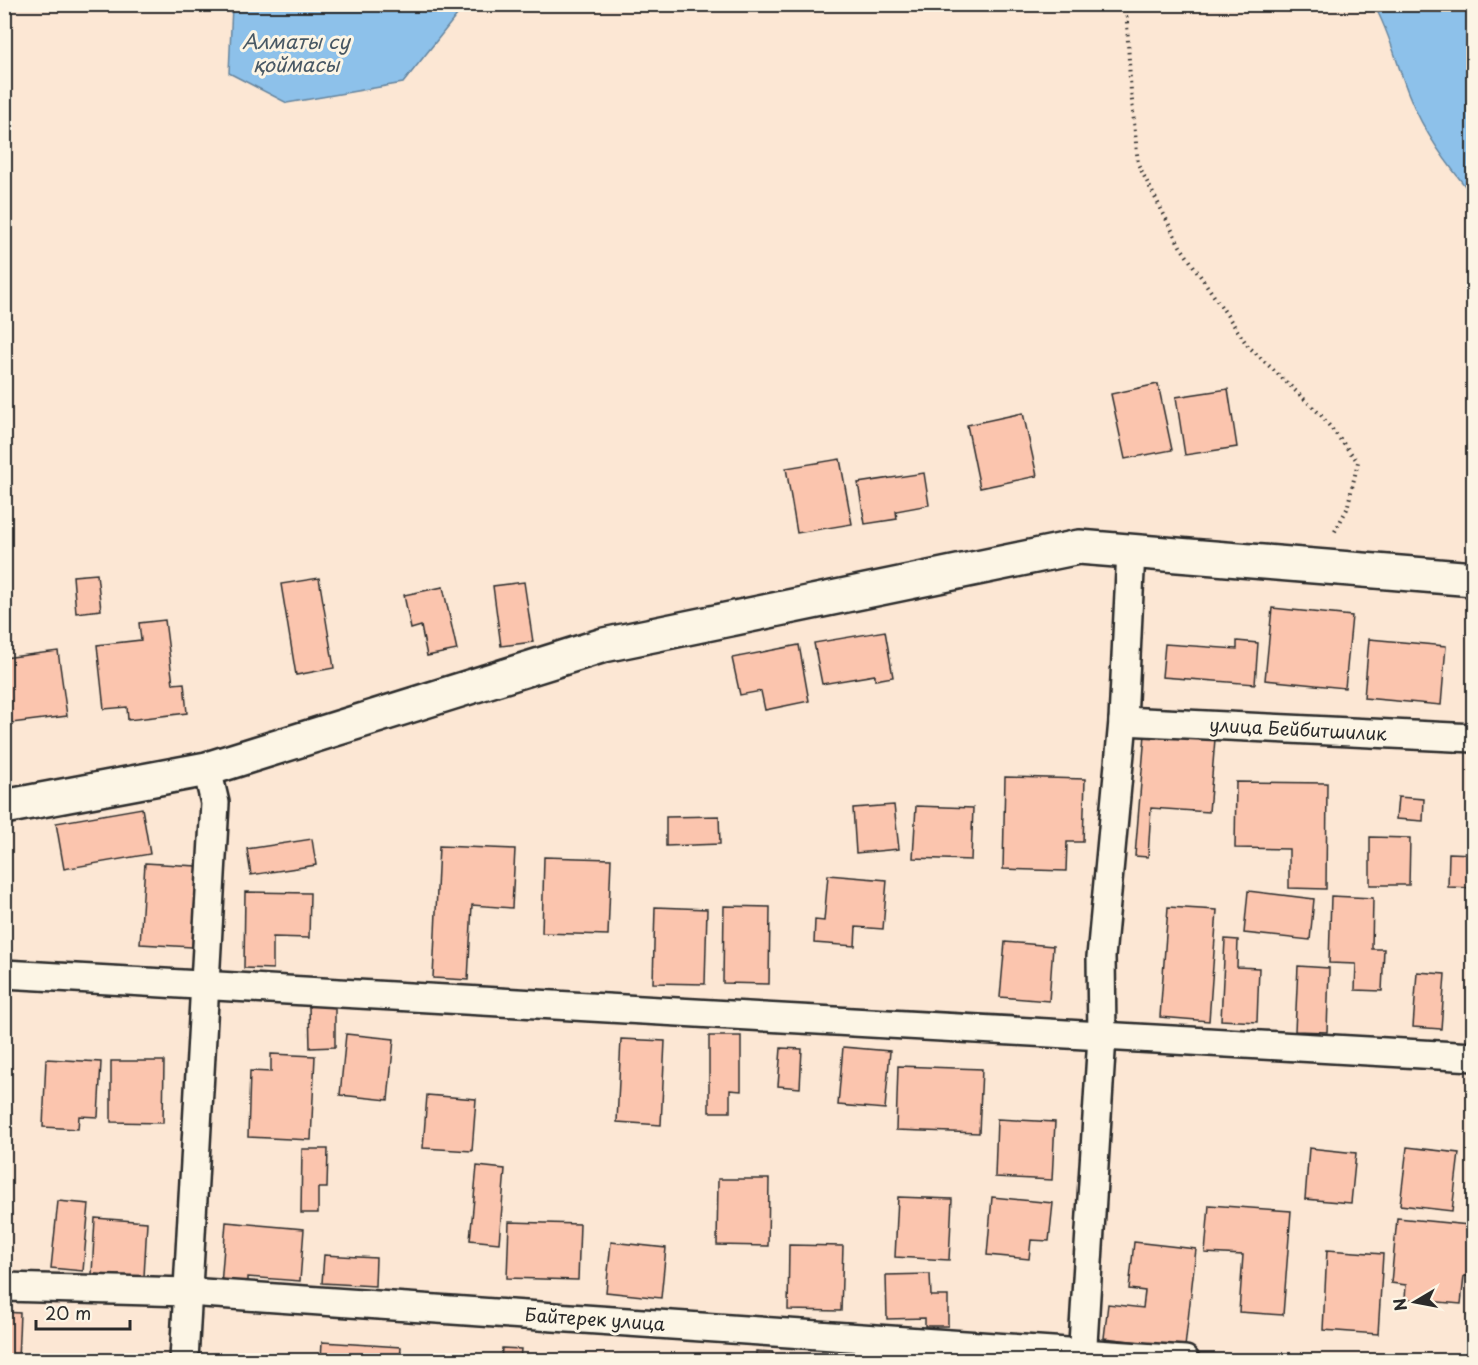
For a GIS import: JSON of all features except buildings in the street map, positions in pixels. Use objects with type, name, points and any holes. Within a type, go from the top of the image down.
[{"type":"street","points":[[4,807],[207,769],[604,645],[1079,547],[1473,579]]},
{"type":"street","points":[[1082,1357],[1102,1036],[1101,957],[1123,721],[1131,550]]},
{"type":"street","name":"улица Бейбитшилик","points":[[1123,721],[1473,738]]},
{"type":"street","points":[[184,1360],[215,803],[207,769]]},
{"type":"street","points":[[4,974],[1473,1057]]},
{"type":"street","name":"Байтерек улица","points":[[4,1287],[188,1292],[1082,1357],[1185,1360]]},
{"type":"path","points":[[1126,4],[1138,164],[1180,246],[1248,346],[1320,414],[1358,462],[1347,509],[1316,565]]},
{"type":"water","name":"Алматы су қоймасы","points":[[232,4],[465,5],[403,83],[287,103],[229,73]]},
{"type":"water","points":[[1374,5],[1473,5],[1473,196],[1446,160],[1422,122],[1409,95],[1385,27]]}]
